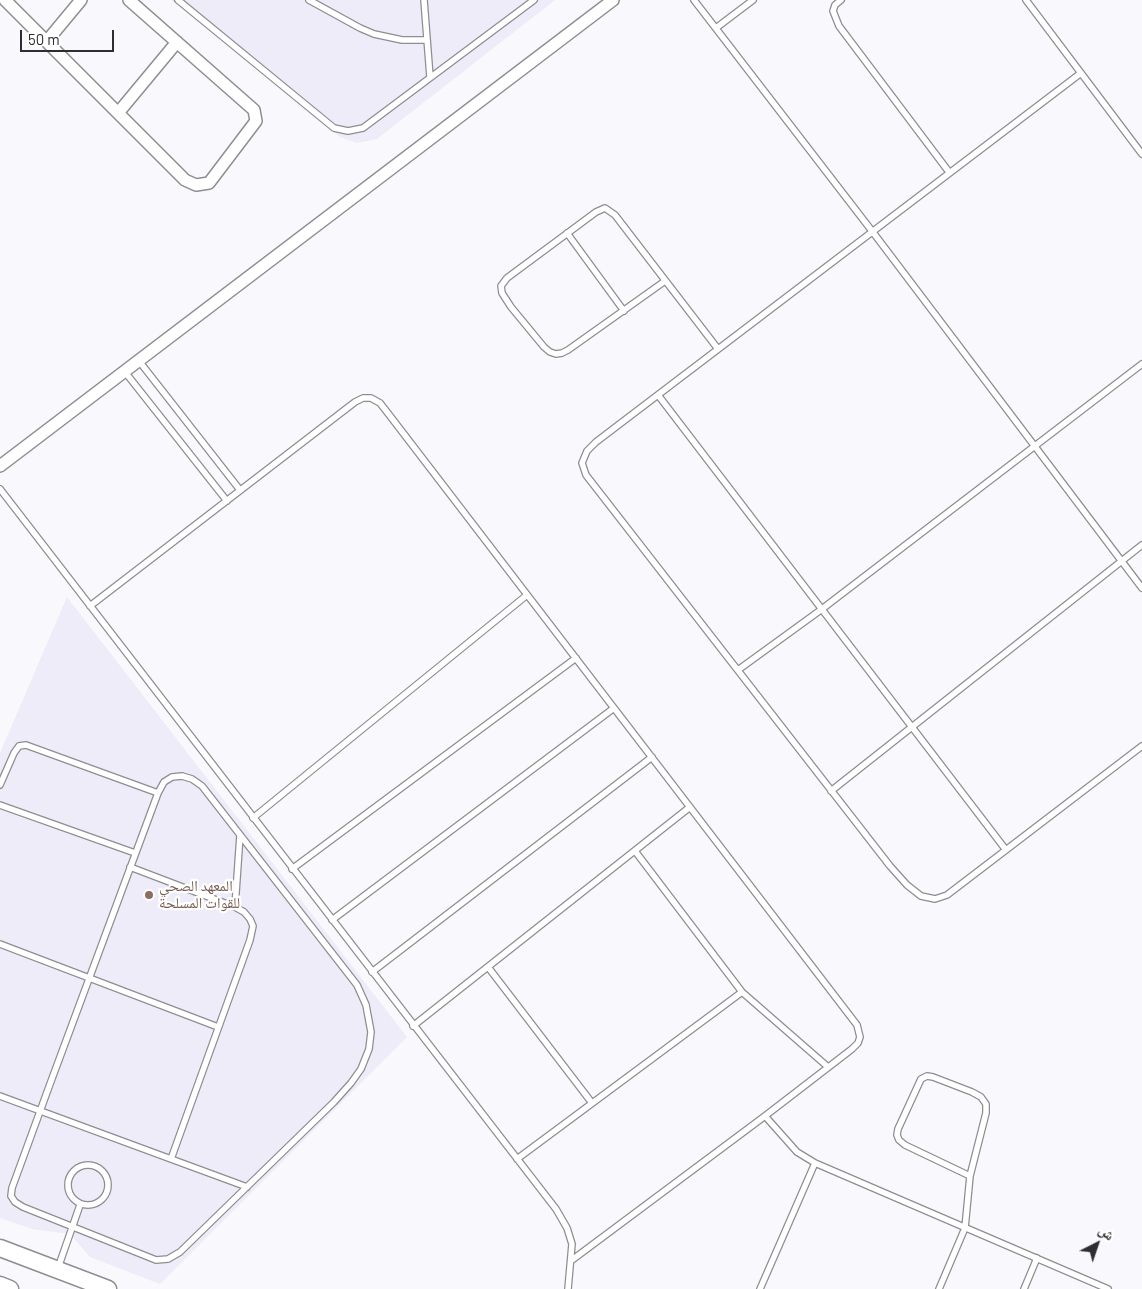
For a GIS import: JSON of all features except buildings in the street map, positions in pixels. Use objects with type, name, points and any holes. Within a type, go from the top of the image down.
[{"type":"main road","points":[[0,1248],[108,1289]]},
{"type":"main road","points":[[0,1285],[10,1289]]},
{"type":"street","points":[[5,0],[185,180],[196,185],[208,183],[253,125],[256,115],[251,106],[129,0]]},
{"type":"street","points":[[47,41],[81,0]]},
{"type":"street","points":[[0,466],[613,0]]},
{"type":"street","points":[[118,113],[177,42]]},
{"type":"lane","points":[[178,0],[334,128],[341,130],[363,128],[534,0]]},
{"type":"lane","points":[[309,0],[374,34],[402,40],[427,40]]},
{"type":"lane","points":[[424,0],[430,78]]},
{"type":"lane","points":[[694,0],[872,231],[1142,588]]},
{"type":"lane","points":[[716,28],[754,0]]},
{"type":"lane","points":[[841,0],[835,5],[833,11],[839,26],[949,172]]},
{"type":"lane","points":[[1026,0],[1142,154]]},
{"type":"lane","points":[[1081,73],[596,442],[587,451],[582,463],[586,475],[890,866],[906,885],[921,896],[935,899],[947,895],[1142,746]]},
{"type":"lane","points":[[665,281],[568,350],[556,354],[544,347],[506,299],[501,286],[503,281],[567,233],[605,208],[610,210],[718,349]]},
{"type":"lane","points":[[567,233],[624,311]]},
{"type":"lane","points":[[139,361],[240,490]]},
{"type":"lane","points":[[738,670],[822,609],[1142,364]]},
{"type":"lane","points":[[125,372],[227,501]]},
{"type":"lane","points":[[658,395],[1006,850]]},
{"type":"lane","points":[[90,606],[355,402],[363,398],[371,398],[380,403],[387,412],[857,1025],[860,1036],[858,1043],[765,1116],[572,1260]]},
{"type":"lane","points":[[0,489],[556,1209],[567,1228],[572,1244],[568,1289]]},
{"type":"lane","points":[[831,790],[1142,545]]},
{"type":"lane","points":[[253,818],[527,595]]},
{"type":"lane","points":[[292,869],[576,658]]},
{"type":"lane","points":[[332,920],[614,708]]},
{"type":"lane","points":[[0,785],[14,752],[19,746],[26,745],[158,793]]},
{"type":"lane","points":[[372,972],[652,757]]},
{"type":"lane","points":[[182,776],[192,779],[202,786],[240,835],[358,985],[366,1005],[371,1032],[369,1049],[361,1069],[351,1083],[180,1252],[168,1259],[156,1260],[23,1207],[15,1202],[11,1196],[12,1188],[135,853],[164,782],[172,777],[182,776]]},
{"type":"lane","points":[[0,805],[135,853]]},
{"type":"lane","points":[[413,1026],[690,807]]},
{"type":"lane","points":[[235,907],[240,835]]},
{"type":"lane","points":[[635,851],[742,992],[828,1067]]},
{"type":"lane","points":[[130,867],[235,907],[244,912],[253,926],[250,940],[171,1159]]},
{"type":"lane","points":[[0,944],[218,1027]]},
{"type":"lane","points":[[488,967],[592,1103]]},
{"type":"lane","points":[[517,1159],[742,992]]},
{"type":"lane","points":[[939,1289],[965,1228],[970,1176],[986,1113],[986,1104],[981,1097],[972,1092],[927,1076],[921,1079],[898,1129],[897,1135],[899,1140],[905,1145],[970,1176]]},
{"type":"lane","points":[[0,1096],[246,1187]]},
{"type":"lane","points":[[765,1116],[797,1152],[815,1163],[1108,1289]]},
{"type":"lane","points":[[760,1289],[815,1163]]},
{"type":"lane","points":[[95,1166],[102,1170],[106,1177],[107,1193],[96,1204],[80,1205],[69,1194],[68,1178],[79,1167],[95,1166]]},
{"type":"lane","points":[[57,1270],[80,1205]]},
{"type":"lane","points":[[1024,1289],[1037,1258]]},
{"type":"shaded area","points":[[171,0],[555,0],[377,139],[357,143],[340,137]]},
{"type":"shaded area","name":"المعهد الصحي للقوات المسلحة","points":[[67,597],[407,1037],[160,1284],[90,1257],[70,1234],[32,1229],[0,1218],[0,753]]},
{"type":"place","name":"المعهد الصحي للقوات المسلحة","points":[[149,895]]}]
